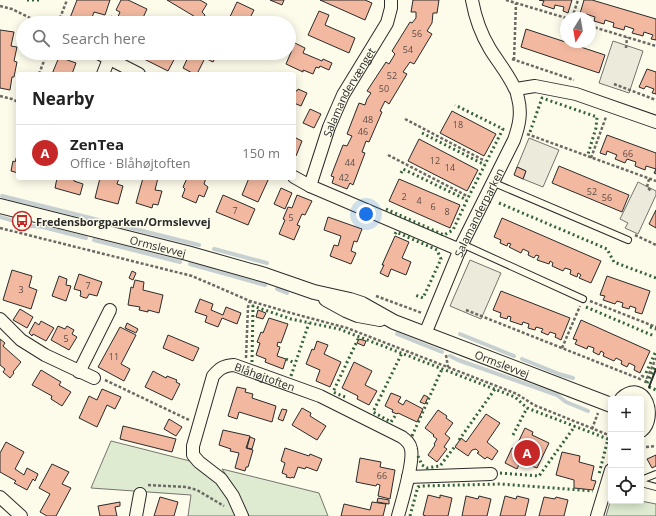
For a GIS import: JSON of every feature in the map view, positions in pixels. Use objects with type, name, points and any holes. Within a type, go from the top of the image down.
[{"type":"street","name":"Salamandervænget","points":[[310,186],[329,126],[343,95],[387,23],[392,0]]},
{"type":"street","name":"Salamanderparken","points":[[425,334],[461,247],[514,140],[518,130],[520,117],[520,105],[516,90],[489,48],[480,29],[472,0]]},
{"type":"street","points":[[104,72],[109,60]]},
{"type":"street","points":[[111,60],[135,72]]},
{"type":"street","points":[[516,90],[535,86],[576,94],[656,122]]},
{"type":"street","points":[[296,178],[310,186],[461,247]]},
{"type":"street","name":"Ormslevvej","points":[[0,206],[187,253],[265,275],[314,292],[358,315],[394,322],[608,404]]},
{"type":"street","points":[[79,372],[110,310]]},
{"type":"street","points":[[0,319],[21,340],[45,355],[94,378]]},
{"type":"street","name":"Blåhøjtoften","points":[[242,516],[233,496],[221,480],[199,462],[194,455],[193,446],[213,376],[219,369],[225,366],[234,365],[320,396],[402,437],[409,442],[412,457],[398,516]]},
{"type":"street","points":[[626,396],[634,393],[640,394],[649,399],[652,404],[654,409],[654,421],[644,428]]},
{"type":"street","points":[[408,477],[491,474]]},
{"type":"street","points":[[597,516],[608,481]]},
{"type":"street","points":[[136,516],[140,494]]},
{"type":"street","points":[[0,497],[21,516]]},
{"type":"lane","points":[[492,182],[628,240]]},
{"type":"lane","points":[[461,247],[583,299]]},
{"type":"lane","points":[[644,480],[656,474]]},
{"type":"lane","points":[[644,483],[656,486]]},
{"type":"path","points":[[61,16],[67,0]]},
{"type":"path","points":[[506,0],[560,16]]},
{"type":"path","points":[[574,12],[578,0]]},
{"type":"path","points":[[514,60],[516,3]]},
{"type":"path","points":[[0,6],[12,9],[26,16]]},
{"type":"path","points":[[596,28],[656,46]]},
{"type":"path","points":[[626,48],[627,37]]},
{"type":"path","points":[[495,57],[500,55],[574,80]]},
{"type":"path","points":[[40,72],[44,60]]},
{"type":"path","points":[[614,84],[656,100]]},
{"type":"path","points":[[0,96],[16,101]]},
{"type":"path","points":[[591,158],[607,116],[608,105]]},
{"type":"path","points":[[405,119],[485,161]]},
{"type":"path","points":[[518,130],[656,181]]},
{"type":"path","points":[[544,145],[546,141]]},
{"type":"path","points":[[388,155],[467,196]]},
{"type":"path","points":[[649,179],[647,187],[651,191]]},
{"type":"path","points":[[0,228],[192,276],[250,300],[354,330],[517,394],[534,405],[608,435]]},
{"type":"path","points":[[631,233],[656,245]]},
{"type":"path","points":[[562,348],[583,299],[656,327]]},
{"type":"path","points":[[244,368],[246,359],[248,307],[250,300]]},
{"type":"path","points":[[466,310],[640,379],[642,376],[647,378]]},
{"type":"path","points":[[94,378],[98,376],[199,425]]},
{"type":"path","points":[[644,447],[656,446]]},
{"type":"path","points":[[140,494],[143,485],[186,487],[197,490],[228,509]]},
{"type":"green space","points":[[111,441],[190,461],[198,469],[214,480],[223,491],[236,516],[188,516],[191,495],[91,488]]},
{"type":"green space","points":[[222,469],[319,493],[328,516],[249,516],[237,491]]},
{"type":"green space","points":[[644,502],[656,504],[656,516],[606,516],[610,504],[644,504]]},
{"type":"shaded area","points":[[613,41],[643,51],[629,93],[599,83]]},
{"type":"shaded area","points":[[529,138],[559,150],[543,187],[523,179],[526,171],[517,167]]},
{"type":"shaded area","points":[[638,182],[656,191],[656,195],[638,234],[625,228],[628,223],[620,219]]},
{"type":"shaded area","points":[[470,260],[501,273],[481,319],[450,306]]},
{"type":"building","points":[[77,0],[110,0],[105,15],[94,12],[93,16],[71,16]]},
{"type":"building","points":[[121,0],[128,0],[147,9],[144,16],[118,16],[120,12],[116,10]]},
{"type":"building","points":[[167,0],[200,0],[207,4],[202,12],[204,16],[194,16]]},
{"type":"building","points":[[270,0],[284,0],[282,5]]},
{"type":"building","points":[[320,0],[365,0],[372,3],[365,20]]},
{"type":"building","points":[[413,0],[439,0],[437,13],[433,13],[432,23],[427,31],[432,34],[414,64],[410,62],[403,72],[407,74],[389,104],[385,101],[380,111],[382,112],[369,142],[366,141],[362,152],[365,153],[353,185],[350,183],[347,189],[332,183],[334,177],[331,176],[343,145],[347,146],[352,136],[347,134],[359,103],[365,105],[371,93],[367,91],[386,62],[389,64],[395,54],[392,51],[410,22],[412,23],[416,18],[416,12],[411,12]]},
{"type":"building","points":[[539,0],[572,0],[568,12],[563,11],[564,7],[555,5],[554,9],[542,5],[544,1]]},
{"type":"building","points":[[584,0],[592,0],[656,19],[656,40],[651,39],[653,35],[644,32],[643,36],[632,33],[634,29],[625,26],[624,30],[613,27],[614,23],[605,20],[604,24],[596,22],[596,12],[580,12]]},
{"type":"building","points":[[237,2],[254,10],[251,16],[230,16]]},
{"type":"building","points":[[319,11],[329,15],[325,25],[355,38],[349,53],[308,35]]},
{"type":"building","points":[[526,29],[560,40],[560,48],[584,48],[605,55],[599,73],[521,47]]},
{"type":"building","points":[[0,30],[14,32],[11,46],[16,47],[14,61],[17,62],[14,77],[12,77],[10,90],[0,88]]},
{"type":"building","points":[[296,44],[305,48],[303,53],[322,61],[323,59],[332,63],[329,70],[320,66],[319,68],[316,67],[313,74],[303,70],[303,72],[286,64],[288,60],[296,60]]},
{"type":"building","points":[[58,60],[68,60],[76,63],[73,72],[53,72]]},
{"type":"building","points":[[146,60],[174,60],[168,71]]},
{"type":"building","points":[[187,60],[204,60],[198,72],[190,72],[183,68]]},
{"type":"building","points":[[647,69],[656,72],[656,94],[652,93],[654,89],[646,86],[644,89],[639,87]]},
{"type":"building","points":[[298,89],[307,93],[301,106],[296,104]]},
{"type":"building","points":[[310,109],[321,114],[314,128],[303,123]]},
{"type":"building","points":[[452,111],[496,134],[484,156],[440,133]]},
{"type":"building","points":[[607,135],[656,153],[656,169],[646,166],[645,170],[635,166],[636,162],[627,159],[625,163],[615,159],[617,155],[607,151],[606,155],[600,153]]},
{"type":"building","points":[[296,138],[302,141],[296,156]]},
{"type":"building","points":[[419,139],[478,170],[467,191],[408,161]]},
{"type":"building","points":[[16,159],[16,172],[11,171],[13,161],[15,162]]},
{"type":"building","points":[[559,166],[629,195],[622,212],[552,183]]},
{"type":"building","points":[[517,167],[526,171],[523,179],[514,175]]},
{"type":"building","points":[[399,179],[460,205],[450,228],[389,201]]},
{"type":"building","points":[[57,180],[74,180],[83,184],[80,195],[55,188]]},
{"type":"building","points":[[100,180],[118,180],[117,184],[123,186],[118,204],[95,198]]},
{"type":"building","points":[[142,180],[158,180],[155,190],[162,191],[158,205],[153,204],[152,208],[136,203]]},
{"type":"building","points":[[186,180],[205,180],[204,184],[208,187],[204,197],[199,195],[196,203],[182,197],[185,189],[183,187]]},
{"type":"building","points":[[248,180],[268,180],[258,202],[242,195]]},
{"type":"building","points":[[281,188],[292,193],[285,209],[274,204]]},
{"type":"building","points":[[223,195],[255,209],[248,225],[216,212]]},
{"type":"building","points":[[297,195],[312,201],[305,215],[302,214],[297,225],[300,226],[294,240],[279,234],[285,220],[283,219],[288,207],[292,208]]},
{"type":"building","points":[[656,210],[656,228],[649,224]]},
{"type":"building","points":[[328,217],[362,229],[357,242],[354,241],[351,251],[356,253],[351,264],[330,256],[334,245],[338,246],[341,236],[324,230]]},
{"type":"building","points":[[502,218],[601,261],[591,283],[579,278],[581,275],[578,273],[577,277],[570,274],[571,270],[565,268],[563,271],[552,266],[553,263],[550,261],[549,264],[537,260],[539,256],[536,255],[534,258],[528,255],[529,252],[523,249],[521,253],[509,247],[511,244],[508,243],[507,246],[500,243],[501,240],[494,237]]},
{"type":"building","points":[[395,236],[409,242],[402,258],[411,262],[406,275],[391,269],[388,277],[380,273]]},
{"type":"building","points":[[12,270],[32,276],[29,287],[37,290],[31,309],[3,300]]},
{"type":"building","points":[[132,271],[136,273],[133,280],[129,278]]},
{"type":"building","points":[[79,274],[102,282],[97,296],[89,294],[87,298],[85,298],[80,296],[81,291],[74,289]]},
{"type":"building","points":[[59,276],[67,279],[66,285],[71,286],[66,301],[52,296]]},
{"type":"building","points":[[607,276],[650,291],[642,314],[635,312],[636,308],[630,306],[629,309],[622,307],[623,303],[617,301],[615,304],[603,300],[605,296],[600,295]]},
{"type":"building","points":[[135,280],[144,282],[143,290],[163,295],[159,313],[148,310],[148,312],[139,310],[140,307],[128,305],[131,287],[133,288]]},
{"type":"building","points":[[501,291],[570,318],[561,340],[555,337],[556,334],[550,332],[548,335],[541,332],[543,329],[536,327],[535,330],[528,328],[529,324],[523,322],[522,325],[510,321],[511,317],[508,316],[507,319],[500,317],[501,313],[493,310]]},
{"type":"building","points":[[200,299],[213,304],[211,310],[223,315],[226,307],[241,313],[237,324],[222,318],[218,327],[205,322],[207,316],[195,312]]},
{"type":"building","points":[[20,309],[33,317],[27,328],[13,320]]},
{"type":"building","points":[[258,310],[266,313],[263,319],[256,317]]},
{"type":"building","points":[[269,318],[288,324],[281,343],[278,342],[277,346],[280,347],[277,356],[286,359],[283,369],[265,362],[266,359],[256,355],[260,343],[257,342],[261,332],[263,333]]},
{"type":"building","points":[[581,320],[650,351],[640,373],[634,370],[635,366],[629,363],[627,367],[621,364],[622,361],[616,358],[614,361],[603,356],[604,353],[601,351],[599,355],[593,352],[594,348],[588,346],[587,349],[575,344],[577,340],[573,339]]},
{"type":"building","points":[[41,321],[54,328],[46,341],[33,334],[32,336],[29,333],[35,322],[39,325]]},
{"type":"building","points":[[127,323],[138,329],[136,333],[125,328]]},
{"type":"building","points":[[58,326],[65,329],[67,326],[74,330],[72,334],[77,337],[69,350],[51,340]]},
{"type":"building","points":[[120,327],[136,335],[121,364],[130,369],[124,381],[98,367]]},
{"type":"building","points":[[168,335],[199,348],[193,361],[163,348]]},
{"type":"building","points":[[0,339],[5,343],[3,346],[21,362],[10,378],[3,372],[5,369],[0,365]]},
{"type":"building","points":[[359,339],[366,341],[364,346],[357,343]]},
{"type":"building","points":[[317,341],[328,345],[324,354],[341,362],[330,387],[316,381],[320,370],[306,364]]},
{"type":"building","points":[[354,362],[372,371],[365,385],[377,391],[369,405],[357,399],[358,396],[342,388]]},
{"type":"building","points":[[41,370],[61,382],[59,385],[71,392],[62,406],[51,399],[52,396],[32,385]]},
{"type":"building","points":[[153,371],[166,378],[167,376],[177,380],[176,382],[180,384],[172,400],[145,387]]},
{"type":"building","points":[[237,387],[246,389],[245,392],[253,394],[252,398],[276,406],[272,422],[239,412],[237,419],[228,416]]},
{"type":"building","points":[[102,389],[121,397],[115,409],[107,405],[97,427],[79,418],[89,396],[97,400]]},
{"type":"building","points":[[391,393],[401,397],[398,402],[403,405],[406,400],[423,409],[417,422],[398,413],[392,412],[393,410],[385,406]]},
{"type":"building","points":[[424,395],[428,397],[425,404],[420,402]]},
{"type":"building","points":[[302,408],[311,413],[310,416],[326,426],[317,440],[292,425]]},
{"type":"building","points":[[282,409],[287,410],[283,421],[278,419]]},
{"type":"building","points":[[438,410],[447,416],[446,418],[453,423],[445,434],[450,438],[444,447],[447,449],[437,462],[428,455],[437,439],[425,428]]},
{"type":"building","points":[[486,414],[500,423],[487,442],[498,451],[492,460],[487,457],[485,459],[477,453],[479,452],[476,449],[472,450],[468,456],[455,447],[461,438],[466,442]]},
{"type":"building","points":[[169,419],[182,427],[176,436],[164,429]]},
{"type":"building","points":[[123,426],[176,439],[172,452],[120,439]]},
{"type":"building","points":[[525,428],[533,432],[532,435],[549,443],[537,468],[529,465],[530,462],[522,458],[517,469],[505,463],[512,448],[515,449]]},
{"type":"building","points":[[223,430],[250,436],[246,448],[253,450],[248,467],[246,467],[245,471],[235,468],[239,453],[230,451],[231,449],[219,445]]},
{"type":"building","points":[[250,437],[255,439],[252,449],[247,448]]},
{"type":"building","points":[[6,442],[24,452],[15,469],[24,475],[27,468],[38,474],[35,481],[33,479],[27,490],[14,483],[16,481],[0,472],[0,453]]},
{"type":"building","points":[[285,448],[309,456],[310,454],[322,459],[317,471],[306,467],[305,469],[298,467],[294,478],[286,477],[287,475],[282,473],[285,463],[281,461]]},
{"type":"building","points":[[562,452],[580,456],[579,462],[594,466],[591,480],[596,481],[593,490],[574,488],[574,480],[556,475]]},
{"type":"building","points":[[656,455],[656,466],[652,468],[647,459]]},
{"type":"building","points":[[360,458],[381,462],[380,467],[395,470],[390,499],[378,496],[380,485],[377,484],[376,486],[356,482]]},
{"type":"building","points":[[52,464],[69,472],[62,484],[71,488],[56,516],[47,516],[40,512],[50,494],[39,488]]},
{"type":"building","points":[[428,495],[440,498],[440,495],[452,498],[448,516],[423,515]]},
{"type":"building","points":[[466,496],[478,499],[479,496],[491,499],[487,516],[462,516]]},
{"type":"building","points":[[505,496],[516,499],[517,496],[529,499],[525,516],[500,516]]},
{"type":"building","points":[[160,497],[178,502],[174,516],[154,516]]},
{"type":"building","points":[[544,497],[555,499],[556,497],[568,500],[564,516],[539,516]]},
{"type":"building","points":[[378,498],[389,500],[389,504],[377,502]]},
{"type":"building","points":[[120,502],[120,506],[115,507],[117,516],[100,516],[98,506]]},
{"type":"building","points":[[372,502],[386,504],[383,516],[341,516],[344,504],[370,510]]},
{"type":"waterway","points":[[2,196],[199,245]]},
{"type":"waterway","points":[[0,217],[86,238]]},
{"type":"waterway","points":[[94,240],[180,262]]},
{"type":"waterway","points":[[214,249],[267,263]]},
{"type":"waterway","points":[[190,264],[265,285]]},
{"type":"waterway","points":[[277,289],[287,293]]},
{"type":"waterway","points":[[397,334],[442,352]]},
{"type":"waterway","points":[[460,334],[514,356]]},
{"type":"waterway","points":[[450,356],[557,395],[566,402],[588,411]]},
{"type":"waterway","points":[[522,359],[573,378]]},
{"type":"hedge","points":[[27,0],[40,0]]},
{"type":"hedge","points":[[530,132],[542,98],[597,117],[596,128],[588,154]]},
{"type":"hedge","points":[[386,209],[444,235],[453,230],[503,129],[455,105]]},
{"type":"hedge","points":[[422,133],[485,165]]},
{"type":"hedge","points":[[401,173],[403,169],[467,200]]},
{"type":"hedge","points":[[499,203],[607,249],[614,262],[656,278]]},
{"type":"hedge","points":[[395,234],[396,232],[437,250],[441,259],[423,298],[415,295]]},
{"type":"hedge","points":[[252,362],[253,306],[291,319],[339,329],[515,397],[527,408],[608,439],[599,474]]},
{"type":"hedge","points":[[586,307],[654,336]]},
{"type":"hedge","points":[[291,376],[309,323]]},
{"type":"hedge","points":[[650,327],[656,329]]},
{"type":"hedge","points":[[345,397],[333,392],[359,337]]},
{"type":"hedge","points":[[646,373],[656,351]]},
{"type":"hedge","points":[[395,416],[391,422],[373,412],[402,353]]},
{"type":"hedge","points":[[286,359],[295,363]]},
{"type":"hedge","points":[[647,383],[656,365]]},
{"type":"hedge","points":[[412,436],[442,369]]},
{"type":"hedge","points":[[649,387],[656,390]]},
{"type":"hedge","points":[[459,440],[495,389]]},
{"type":"hedge","points":[[513,435],[527,408]]},
{"type":"hedge","points":[[500,473],[539,476],[575,426]]},
{"type":"hedge","points":[[418,456],[422,465],[427,468],[440,466],[456,445]]},
{"type":"hedge","points":[[410,516],[418,487],[421,486],[500,484],[593,491]]},
{"type":"wall","points":[[649,387],[656,369]]},
{"type":"place","name":"Fredensborgparken/Ormslevvej","points":[[22,221]]},
{"type":"place","name":"ZenTea","points":[[527,453]]}]
